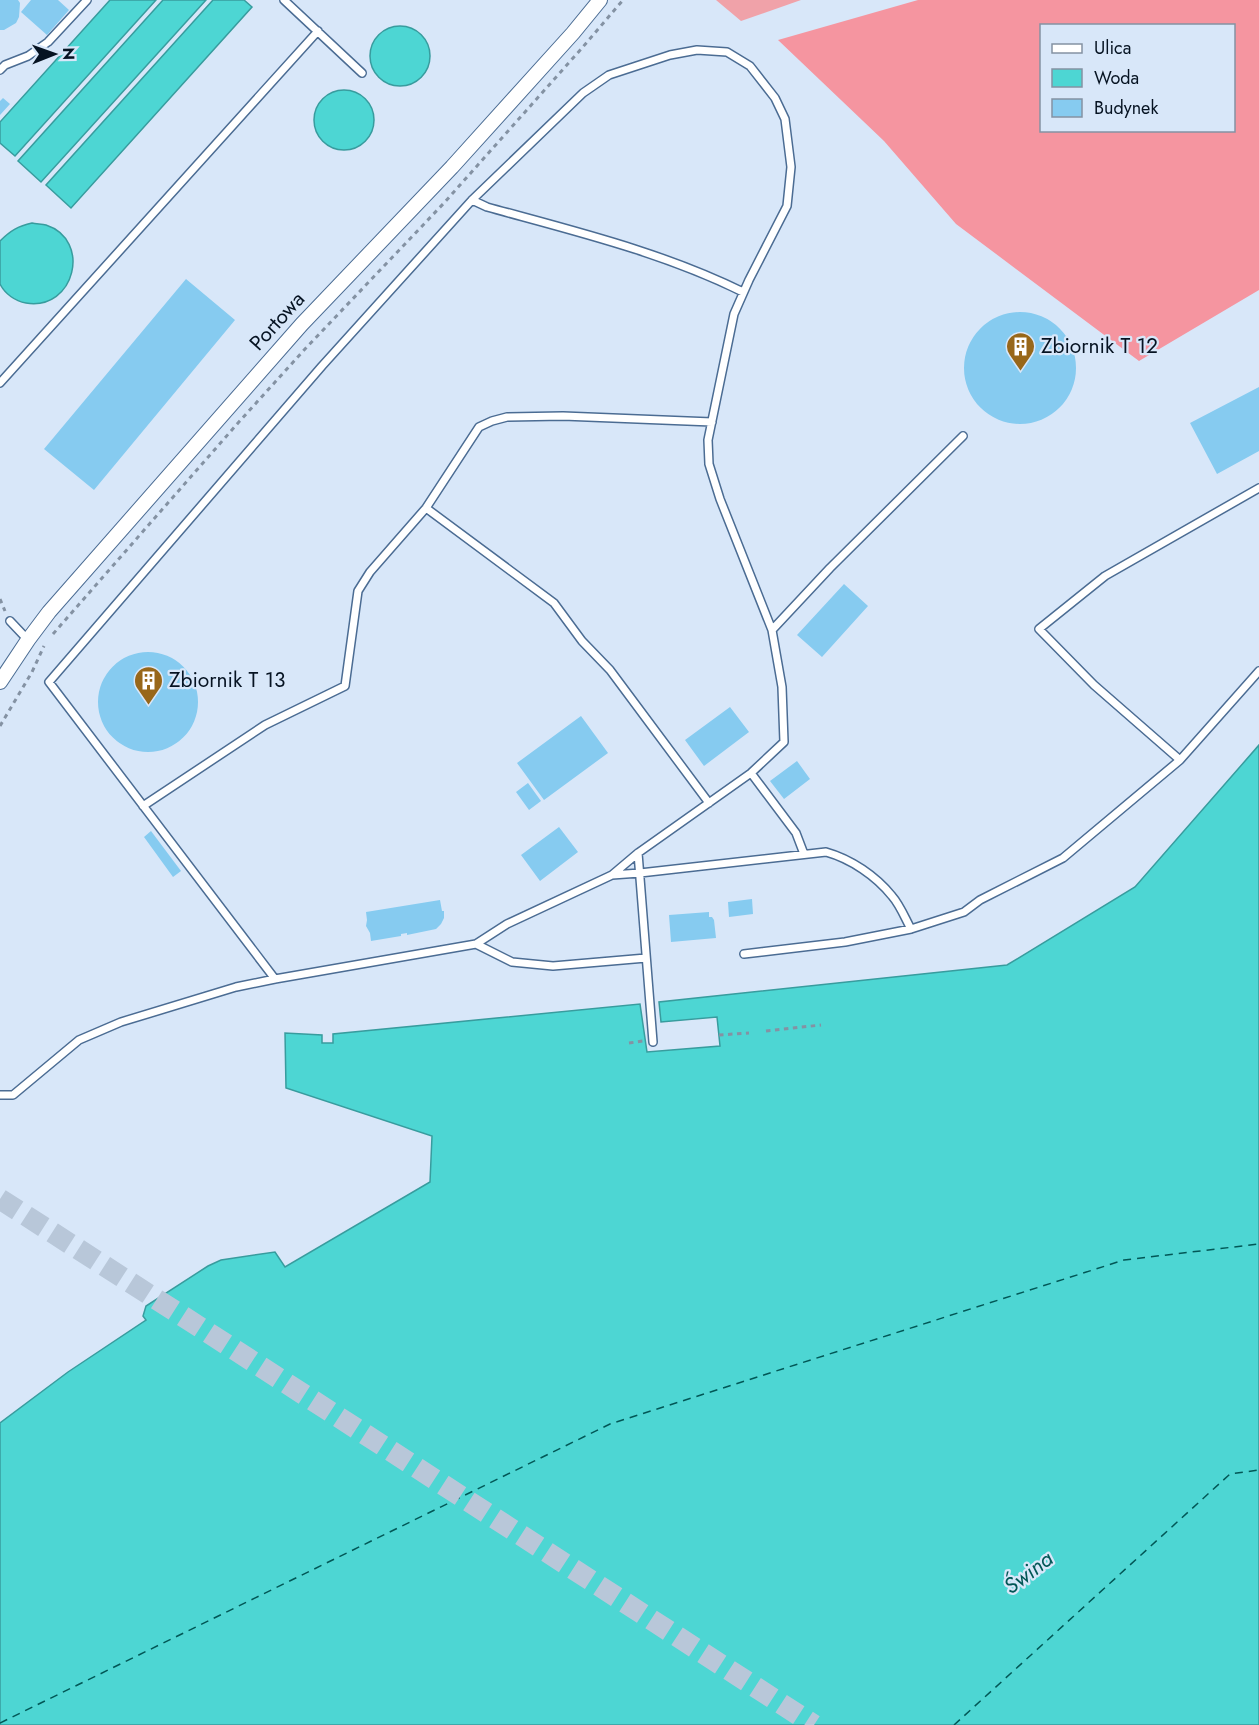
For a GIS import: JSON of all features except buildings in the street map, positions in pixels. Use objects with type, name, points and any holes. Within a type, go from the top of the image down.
[{"type":"street","name":"Portowa","points":[[0,682],[49,612],[302,324],[452,167],[600,0]]},
{"type":"lane","points":[[0,70],[5,65],[28,56],[48,42],[87,0]]},
{"type":"lane","points":[[284,0],[362,73]]},
{"type":"lane","points":[[0,383],[318,32]]},
{"type":"lane","points":[[0,1095],[13,1095],[79,1040],[121,1022],[236,987],[476,945],[507,924],[612,874],[751,773],[784,742],[782,687],[772,630],[720,499],[709,464],[708,440],[734,314],[787,207],[791,167],[785,119],[775,98],[750,66],[727,52],[697,50],[670,55],[609,75],[583,93],[472,200],[322,366],[49,682],[275,979]]},
{"type":"lane","points":[[472,200],[487,207],[645,251],[716,278],[743,292]]},
{"type":"lane","points":[[143,806],[265,725],[345,686],[358,591],[370,572],[426,508],[480,427],[507,417],[563,416],[712,422]]},
{"type":"lane","points":[[772,630],[830,568],[963,436]]},
{"type":"lane","points":[[1180,760],[1094,685],[1039,629],[1105,576],[1259,489]]},
{"type":"lane","points":[[426,508],[554,603],[582,641],[610,670],[709,803]]},
{"type":"lane","points":[[10,621],[28,640]]},
{"type":"lane","points":[[744,954],[845,942],[910,929],[964,912],[980,900],[1063,858],[1180,760],[1259,671]]},
{"type":"lane","points":[[751,773],[796,833],[804,854]]},
{"type":"lane","points":[[612,874],[640,873],[826,852],[841,856],[867,872],[893,897],[910,929]]},
{"type":"lane","points":[[638,853],[646,958],[649,1042]]},
{"type":"lane","points":[[476,945],[512,962],[553,966],[646,958]]},
{"type":"path","points":[[0,726],[49,639],[238,423],[458,188],[623,0]]},
{"type":"path","points":[[0,715],[5,718]]},
{"type":"path","points":[[766,1031],[821,1025]]},
{"type":"path","points":[[719,1035],[749,1032]]},
{"type":"path","points":[[629,1043],[649,1042]]},
{"type":"shaded area","points":[[716,0],[801,0],[741,21]]},
{"type":"shaded area","points":[[918,0],[1259,0],[1259,290],[1139,361],[956,224],[884,141],[778,40]]},
{"type":"water","points":[[110,0],[156,0],[15,156],[0,143],[0,122]]},
{"type":"water","points":[[163,0],[206,0],[41,182],[18,161]]},
{"type":"water","points":[[213,0],[244,0],[252,7],[71,208],[46,185]]},
{"type":"water","points":[[394,26],[406,26],[417,31],[425,39],[430,56],[428,68],[417,81],[406,86],[394,86],[383,81],[375,73],[370,62],[370,50],[375,39],[383,31]]},
{"type":"water","points":[[338,90],[350,90],[361,95],[369,103],[374,120],[372,132],[361,145],[350,150],[338,150],[327,145],[319,137],[314,126],[314,114],[319,103],[327,95]]},
{"type":"water","points":[[32,223],[46,225],[60,233],[69,245],[73,258],[72,273],[66,286],[56,296],[43,303],[18,301],[0,284],[0,241],[14,229]]},
{"type":"water","name":"Świna","points":[[1259,745],[1259,1725],[0,1725],[0,1423],[68,1372],[146,1320],[143,1316],[146,1306],[208,1266],[221,1260],[275,1252],[285,1267],[430,1182],[432,1136],[286,1088],[285,1033],[322,1035],[322,1043],[333,1043],[333,1034],[640,1004],[647,1052],[720,1046],[717,1017],[661,1022],[659,1002],[1007,965],[1135,887]]},
{"type":"ferry route","points":[[0,1723],[610,1424],[1124,1260],[1259,1244]]},
{"type":"ferry route","points":[[954,1725],[1230,1474],[1259,1470]]},
{"type":"tunnel","points":[[0,1199],[814,1725]]},
{"type":"place","name":"Zbiornik T 12","points":[[1020,372]]},
{"type":"place","name":"Zbiornik T 13","points":[[148,706]]}]
